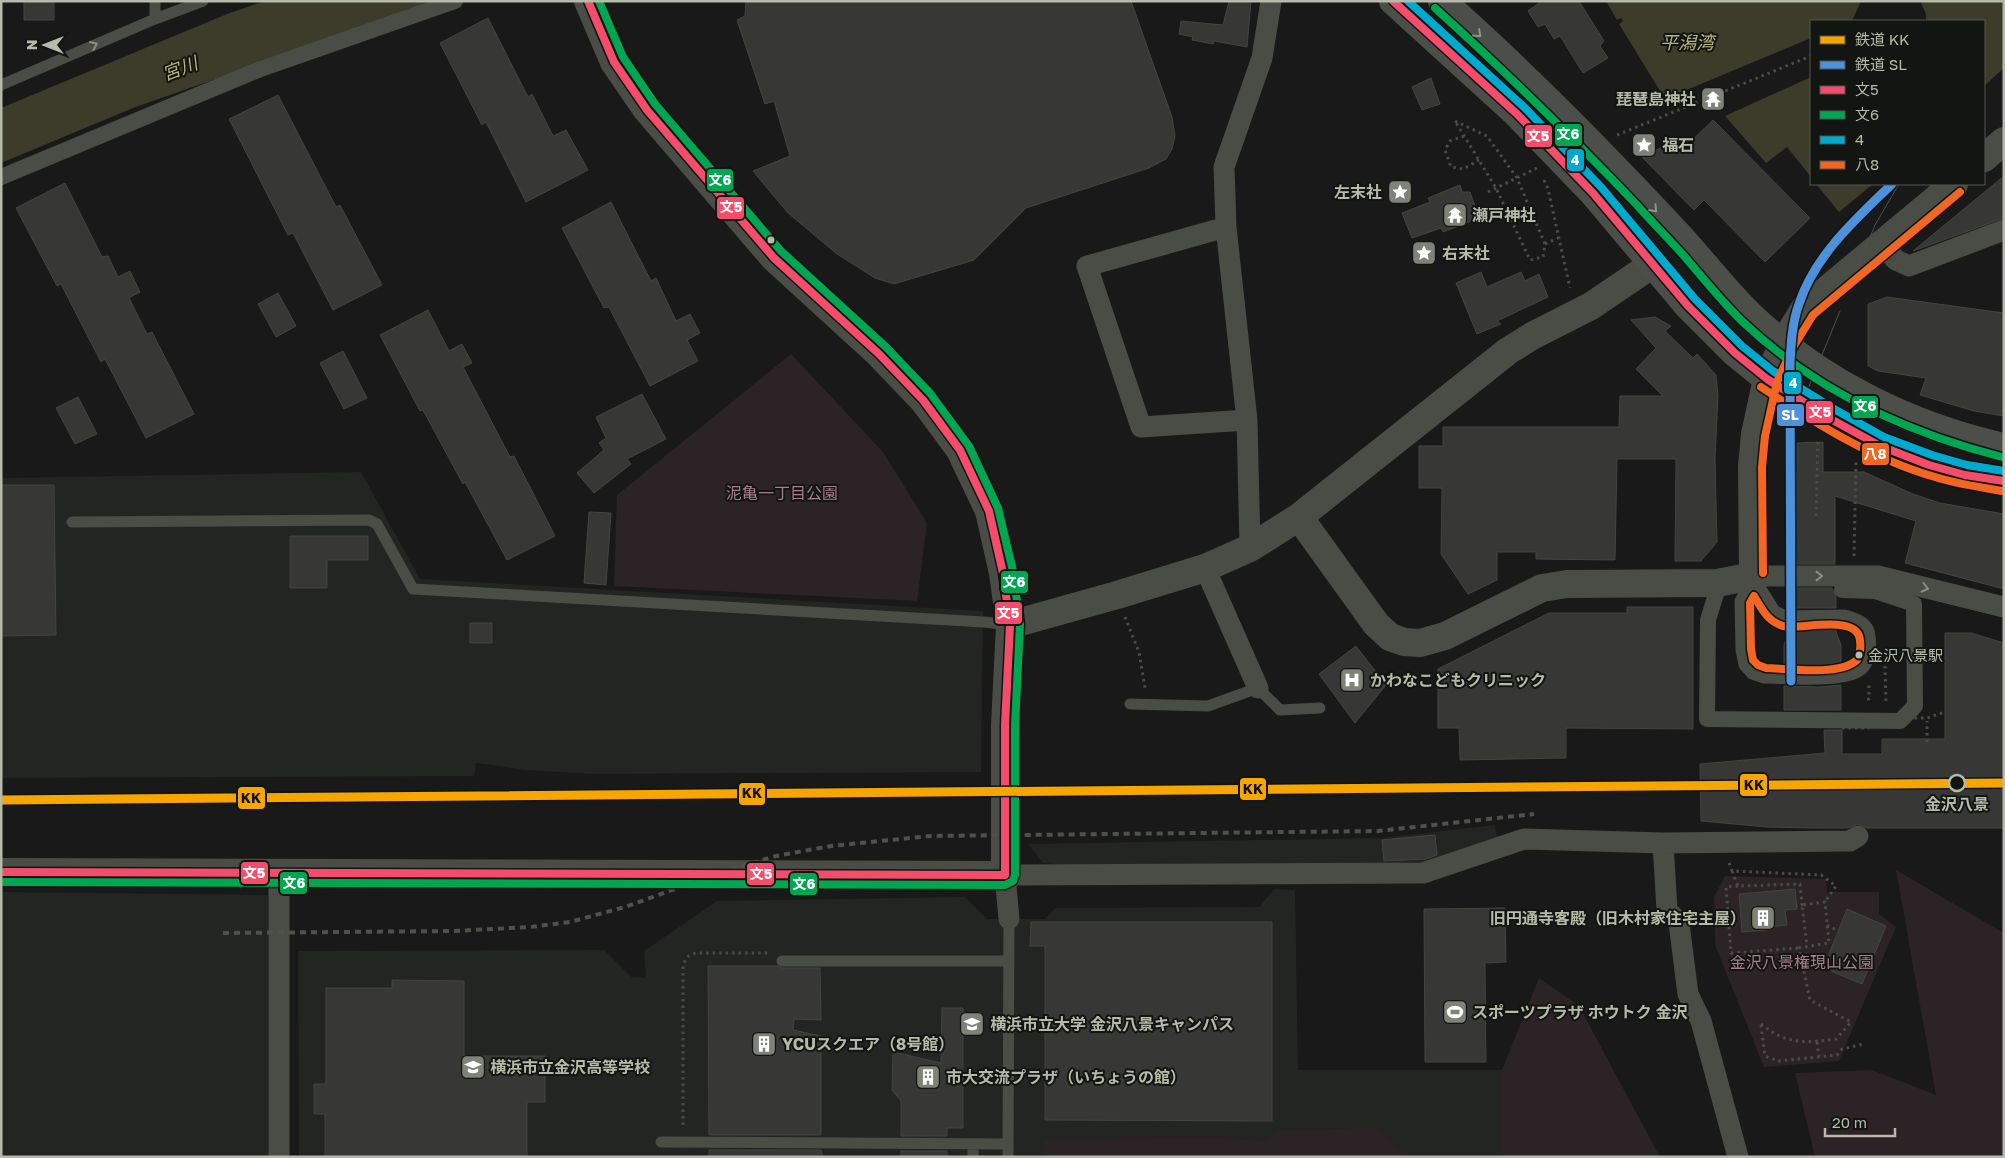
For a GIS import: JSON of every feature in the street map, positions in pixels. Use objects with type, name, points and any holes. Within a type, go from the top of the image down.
[{"type":"highway","points":[[1393,1],[1517,114],[1593,193],[1688,306],[1736,353],[1767,379],[1804,403],[1880,446],[1929,465],[1965,475],[2004,481]]},
{"type":"highway","points":[[1442,1],[1543,96],[1672,228],[1749,314],[1783,344],[1844,386],[1869,400],[1977,441],[2004,447]]},
{"type":"street","points":[[1,177],[258,70],[455,1]]},
{"type":"street","points":[[588,1],[614,62],[647,110],[774,258],[879,354],[922,400],[960,450],[989,512],[1003,573],[1010,625],[1005,725],[1005,875],[1009,918]]},
{"type":"street","points":[[1250,548],[1247,420],[1226,227],[1224,167],[1262,58],[1271,1]]},
{"type":"street","points":[[1985,157],[2004,141]]},
{"type":"street","points":[[1753,576],[1752,467],[1758,417],[1767,379],[1783,344],[1805,308],[1953,185]]},
{"type":"street","points":[[1226,227],[1087,266],[1141,427],[1247,420]]},
{"type":"street","points":[[1881,245],[1896,260],[1909,266],[2004,230]]},
{"type":"street","points":[[1010,625],[1205,568],[1250,548],[1299,517],[1508,351],[1532,336],[1591,306],[1653,264]]},
{"type":"street","points":[[1299,517],[1376,624],[1390,637],[1404,642],[1420,643],[1446,636],[1542,588],[1567,584],[1717,583],[1753,576],[1878,576],[2004,608]]},
{"type":"street","points":[[1205,568],[1258,688]]},
{"type":"street","points":[[1717,583],[1716,594],[1708,620],[1707,719],[1900,721],[1915,706],[1914,604],[1875,591],[1842,590]]},
{"type":"street","points":[[1,872],[1005,875],[1423,873],[1524,839],[1663,843],[1850,841],[1858,836]]},
{"type":"street","points":[[1663,843],[1667,910],[1679,923],[1688,994],[1701,1021],[1738,1157]]},
{"type":"street","points":[[279,873],[279,1157]]},
{"type":"lane","points":[[155,1],[155,19]]},
{"type":"lane","points":[[1,85],[155,19],[203,1]]},
{"type":"lane","points":[[72,522],[369,520],[376,524],[414,589],[974,621],[1010,625]]},
{"type":"lane","points":[[1753,576],[1775,611],[1786,616],[1845,615],[1854,617],[1864,623],[1870,632],[1870,651],[1865,666],[1855,675],[1842,678],[1764,678],[1752,674],[1744,664],[1741,650],[1740,601],[1753,576]]},
{"type":"lane","points":[[1130,704],[1208,706],[1258,688],[1280,710],[1320,708]]},
{"type":"lane","points":[[1008,1157],[1009,918]]},
{"type":"lane","points":[[782,961],[1009,961]]},
{"type":"lane","points":[[661,1142],[1008,1144]]},
{"type":"lane","points":[[973,1144],[973,1157]]},
{"type":"path","points":[[1608,139],[1810,56]]},
{"type":"path","points":[[1455,122],[1488,136],[1517,178],[1545,244],[1543,257],[1530,260],[1496,188],[1479,160],[1455,122]]},
{"type":"path","points":[[1464,136],[1450,141],[1445,150],[1451,167],[1463,169],[1479,160]]},
{"type":"path","points":[[1488,192],[1539,167],[1548,189],[1570,290]]},
{"type":"path","points":[[1545,244],[1558,238]]},
{"type":"path","points":[[1816,516],[1817,444],[1819,438]]},
{"type":"path","points":[[1854,563],[1856,456]]},
{"type":"path","points":[[1117,595],[1139,652],[1147,705]]},
{"type":"path","points":[[1885,663],[1886,718]]},
{"type":"path","points":[[1869,718],[1927,718],[1945,712]]},
{"type":"path","points":[[1927,718],[1927,742]]},
{"type":"path","points":[[1842,728],[1869,728]]},
{"type":"path","points":[[1719,842],[1738,886]]},
{"type":"path","points":[[1732,871],[1821,875],[1836,886],[1825,902],[1829,943],[1799,948],[1731,953],[1726,887],[1800,884],[1808,946]]},
{"type":"path","points":[[1796,906],[1825,902]]},
{"type":"path","points":[[1827,924],[1838,932]]},
{"type":"path","points":[[1799,948],[1810,1000],[1851,1022],[1836,1039],[1806,1043],[1774,1035],[1761,1024],[1765,1056],[1778,1062],[1837,1055],[1842,1048],[1864,1044]]},
{"type":"path","points":[[683,1142],[683,968],[688,956],[698,953],[710,953]]},
{"type":"path","points":[[1817,1042],[1819,1057]]},
{"type":"shaded area","points":[[361,472],[420,579],[983,611],[981,772],[594,774],[525,770],[476,763],[474,776],[1,778],[1,478]]},
{"type":"shaded area","points":[[1495,825],[1497,838],[1425,865],[1074,866],[1043,863],[1028,844],[1381,838]]},
{"type":"shaded area","name":"横浜市立大学 金沢八景キャンパス","points":[[1274,889],[1295,890],[1298,1070],[1502,1070],[1502,1157],[299,1157],[298,951],[604,950],[631,977],[646,978],[644,951],[717,901],[965,897],[987,919],[1045,919],[1055,908],[1259,907]]},
{"type":"shaded area","points":[[1,892],[268,895],[268,1157],[1,1157]]},
{"type":"green space","name":"泥亀一丁目公園","points":[[791,354],[883,452],[927,523],[917,601],[614,586],[617,495]]},
{"type":"green space","points":[[1896,870],[2004,933],[2004,1157],[1815,1157],[1795,1073],[1872,1070],[1936,1095]]},
{"type":"green space","name":"金沢八景権現山公園","points":[[1725,876],[1826,879],[1827,892],[1879,892],[1879,914],[1896,927],[1839,1061],[1764,1067],[1715,945],[1714,897]]},
{"type":"green space","points":[[1539,978],[1579,1006],[1660,1157],[1502,1157],[1502,1070]]},
{"type":"green space","points":[[1379,1128],[1406,1157],[1045,1157],[1045,1139],[1219,1138],[1262,1141],[1281,1130]]},
{"type":"water","name":"宮川","points":[[265,1],[437,1],[133,108],[1,163],[1,108],[227,14]]},
{"type":"water","name":"平潟湾","points":[[1606,1],[1861,1],[1852,20],[1810,20],[1810,38],[1665,99],[1619,24],[1623,21],[1621,18],[1617,20]]},
{"type":"water","points":[[1920,1],[2004,1],[2004,68],[1985,85],[1985,20],[1926,20],[1926,14]]},
{"type":"water","points":[[1810,77],[1810,176],[1787,147],[1766,163],[1725,116]]},
{"type":"water","points":[[1817,185],[1872,185],[1839,212]]},
{"type":"building","points":[[24,1],[54,1],[54,20],[24,20]]},
{"type":"building","points":[[746,1],[1131,1],[1172,117],[1175,136],[1172,149],[1166,159],[1149,168],[1026,208],[974,260],[894,284],[875,278],[837,254],[788,213],[753,171],[790,156],[774,101],[765,104],[737,20],[745,16]]},
{"type":"building","points":[[1229,1],[1251,1],[1247,47],[1214,41],[1213,44],[1192,40],[1193,37],[1179,34],[1181,21],[1223,25]]},
{"type":"building","points":[[1542,1],[1579,1],[1604,41],[1600,46],[1608,58],[1583,73],[1560,36],[1554,39],[1545,24],[1538,27],[1528,11]]},
{"type":"building","points":[[488,18],[528,97],[532,94],[553,136],[566,130],[588,170],[526,202],[486,122],[482,125],[440,43]]},
{"type":"building","points":[[1431,78],[1440,104],[1422,110],[1412,87]]},
{"type":"building","points":[[278,95],[336,207],[340,205],[382,285],[333,310],[293,233],[288,235],[229,119]]},
{"type":"building","points":[[1713,120],[1810,218],[1765,262],[1704,200],[1694,210],[1642,157],[1673,142],[1681,151]]},
{"type":"building","points":[[2004,176],[2004,218],[1913,251]]},
{"type":"building","points":[[65,183],[102,257],[108,256],[118,277],[130,271],[140,292],[129,298],[147,334],[152,332],[194,414],[146,438],[105,359],[101,362],[61,284],[57,286],[16,208]]},
{"type":"building","points":[[1460,185],[1462,192],[1470,192],[1476,209],[1471,210],[1474,220],[1443,232],[1441,228],[1412,238],[1402,213],[1430,202],[1428,198]]},
{"type":"building","points":[[611,202],[651,281],[656,278],[676,321],[690,314],[700,333],[687,340],[698,361],[650,386],[609,307],[604,308],[562,228]]},
{"type":"building","points":[[1481,272],[1487,287],[1521,272],[1525,281],[1539,274],[1548,297],[1497,321],[1501,324],[1477,334],[1456,283]]},
{"type":"building","points":[[278,293],[296,326],[276,337],[258,304]]},
{"type":"building","points":[[1887,297],[2004,313],[2004,416],[1974,411],[1920,395],[1926,378],[1878,371],[1868,366],[1868,304]]},
{"type":"building","points":[[428,310],[449,351],[462,344],[472,363],[463,367],[510,457],[514,456],[555,536],[507,560],[423,410],[420,411],[380,335]]},
{"type":"building","points":[[1655,317],[1671,326],[1665,331],[1693,358],[1697,354],[1716,375],[1718,395],[1715,459],[1717,542],[1701,561],[1675,561],[1676,459],[1617,459],[1615,560],[1536,559],[1536,552],[1497,552],[1497,580],[1468,594],[1441,554],[1442,488],[1419,488],[1419,446],[1443,446],[1443,427],[1619,427],[1620,396],[1663,396],[1636,369],[1656,348],[1631,320]]},
{"type":"building","points":[[343,351],[367,398],[344,409],[320,363]]},
{"type":"building","points":[[642,394],[666,439],[627,459],[631,464],[594,493],[577,473],[604,450],[599,443],[606,438],[596,417]]},
{"type":"building","points":[[78,397],[97,434],[75,444],[56,408]]},
{"type":"building","points":[[1823,442],[1823,472],[1864,472],[1913,494],[1940,503],[2004,514],[2004,589],[1905,563],[1916,521],[1835,496],[1835,564],[1786,564],[1786,472],[1797,472],[1797,443]]},
{"type":"building","points":[[1,485],[54,485],[56,635],[1,636]]},
{"type":"building","points":[[589,512],[611,513],[606,585],[584,583]]},
{"type":"building","points":[[290,536],[368,536],[368,560],[327,560],[327,588],[290,588]]},
{"type":"building","points":[[1786,588],[1832,588],[1836,597],[1836,608],[1788,608]]},
{"type":"building","points":[[1627,607],[1693,607],[1693,729],[1566,728],[1566,758],[1460,760],[1459,728],[1438,728],[1438,669],[1549,613],[1627,613]]},
{"type":"building","points":[[470,623],[492,623],[492,643],[470,643]]},
{"type":"building","points":[[1787,623],[1836,623],[1836,632],[1841,645],[1841,669],[1818,672],[1784,671],[1784,645]]},
{"type":"building","points":[[1945,633],[1971,633],[2004,643],[2004,828],[1867,828],[1858,824],[1848,828],[1767,827],[1701,821],[1700,764],[1825,753],[1824,730],[1842,730],[1842,754],[1882,754],[1882,739],[1945,739]]},
{"type":"building","name":"かわなこどもクリニック","points":[[1356,646],[1386,685],[1355,723],[1319,674]]},
{"type":"building","points":[[1841,685],[1841,710],[1784,710],[1784,686],[1819,687]]},
{"type":"building","points":[[1435,835],[1437,855],[1426,859],[1384,861],[1382,840]]},
{"type":"building","name":"旧円通寺客殿（旧木村家住宅主屋）","points":[[1795,889],[1797,909],[1785,910],[1787,925],[1767,927],[1767,930],[1742,932],[1739,894]]},
{"type":"building","name":"スポーツプラザ ホウトク 金沢","points":[[1505,908],[1506,962],[1485,963],[1486,1062],[1425,1062],[1424,909]]},
{"type":"building","points":[[1847,909],[1886,926],[1862,984],[1831,971],[1829,954]]},
{"type":"building","points":[[1031,922],[1272,922],[1272,1121],[1045,1120],[1045,946],[1030,946]]},
{"type":"building","name":"YCUスクエア（8号館）","points":[[708,966],[820,968],[821,1020],[794,1019],[793,1030],[821,1036],[821,1135],[709,1135]]},
{"type":"building","points":[[392,980],[464,981],[464,1056],[545,1056],[545,1102],[527,1102],[527,1157],[325,1157],[325,1114],[314,1114],[314,1084],[326,1084],[326,988],[392,988]]},
{"type":"building","name":"市大交流プラザ（いちょうの館）","points":[[942,1008],[963,1008],[963,1128],[947,1128],[947,1136],[901,1136],[901,1101],[892,1090],[893,1052],[941,1063]]},
{"type":"building","points":[[709,1150],[821,1150],[822,1157],[709,1157]]},
{"type":"building","points":[[901,1151],[947,1151],[947,1157],[901,1157]]},
{"type":"tram line","points":[[1850,287],[1875,225],[1898,185]]},
{"type":"tram line","points":[[1790,447],[1801,406],[1840,311]]},
{"type":"railway","points":[[223,933],[454,931],[530,927],[570,922],[625,907],[719,873],[776,856],[831,846],[930,836],[1378,831],[1534,814]]},
{"type":"rail line","name":"SL","points":[[1791,681],[1790,364],[1791,341],[1795,319],[1806,286],[1826,254],[1851,224],[1891,185]]},
{"type":"rail line","name":"KK","points":[[1,800],[2004,783]]},
{"type":"transit line","name":"文5","points":[[1,872],[1005,875],[1005,725],[1010,625],[1003,573],[989,511],[960,450],[923,400],[879,354],[774,258],[647,110],[614,62],[588,1]]},
{"type":"transit line","name":"文6","points":[[1,882],[1005,885],[1013,881],[1015,875],[1015,725],[1020,624],[1013,571],[998,508],[969,446],[930,393],[886,347],[781,251],[655,104],[623,57],[599,1]]},
{"type":"transit line","name":"文5","points":[[1393,1],[1517,114],[1593,193],[1688,306],[1735,353],[1767,379],[1829,418],[1880,446],[1929,465],[1965,475],[2004,481]]},
{"type":"transit line","name":"4","points":[[1408,1],[1524,107],[1601,187],[1695,299],[1742,346],[1773,371],[1884,437],[1932,455],[1967,465],[2004,471]]},
{"type":"transit line","name":"文6","points":[[1435,8],[1587,154],[1679,250],[1743,322],[1771,347],[1801,369],[1864,406],[1931,435],[2002,457]]},
{"type":"transit line","name":"八8","points":[[1763,573],[1762,467],[1765,436],[1777,382],[1792,349],[1813,315],[1960,192]]},
{"type":"transit line","name":"八8","points":[[1761,387],[1823,427],[1889,460],[1943,479],[2002,491]]},
{"type":"transit line","name":"八8","points":[[1754,596],[1769,618],[1783,626],[1828,624],[1850,627],[1857,632],[1860,641],[1860,651],[1857,660],[1849,665],[1827,670],[1766,668],[1758,665],[1753,660],[1751,649],[1750,603],[1754,596]]},
{"type":"place","name":"琵琶島神社","points":[[1713,99]]},
{"type":"place","name":"福石","points":[[1644,145]]},
{"type":"place","name":"左末社","points":[[1400,192]]},
{"type":"place","name":"瀬戸神社","points":[[1455,215]]},
{"type":"place","name":"右末社","points":[[1424,253]]},
{"type":"place","name":"金沢八景駅","points":[[1859,655]]},
{"type":"place","name":"かわなこどもクリニック","points":[[1352,680]]},
{"type":"place","name":"金沢八景","points":[[1957,783]]},
{"type":"place","name":"旧円通寺客殿（旧木村家住宅主屋）","points":[[1763,918]]},
{"type":"place","name":"スポーツプラザ ホウトク 金沢","points":[[1455,1012]]},
{"type":"place","name":"横浜市立大学 金沢八景キャンパス","points":[[972,1024]]},
{"type":"place","name":"YCUスクエア（8号館）","points":[[764,1044]]},
{"type":"place","name":"横浜市立金沢高等学校","points":[[473,1067]]},
{"type":"place","name":"市大交流プラザ（いちょうの館）","points":[[928,1077]]}]
